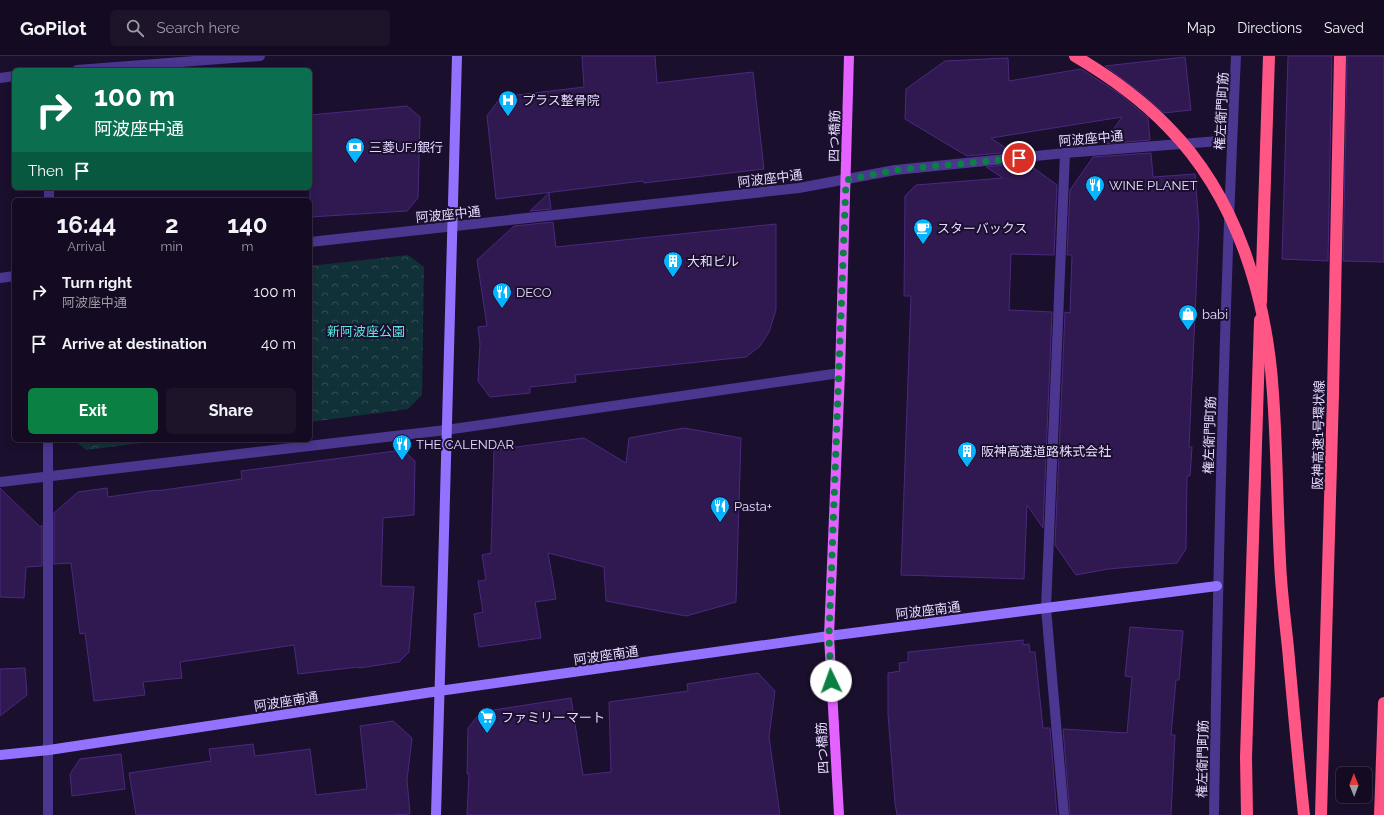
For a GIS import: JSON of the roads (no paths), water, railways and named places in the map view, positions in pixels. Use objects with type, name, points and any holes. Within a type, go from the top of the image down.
[{"type":"highway","points":[[1075,56],[1099,70],[1133,95],[1168,127],[1199,163],[1222,199],[1242,244],[1258,290],[1267,339],[1273,392],[1280,563],[1304,815]]},
{"type":"highway","points":[[1247,815],[1246,749],[1269,56]]},
{"type":"highway","name":"阪神高速1号環状線","points":[[1321,815],[1333,386],[1340,56]]},
{"type":"highway","points":[[1380,815],[1384,704]]},
{"type":"main road","name":"四つ橋筋","points":[[839,815],[829,636],[840,373],[849,56]]},
{"type":"street","points":[[103,68],[260,56]]},
{"type":"street","points":[[436,815],[457,56]]},
{"type":"street","name":"権左衛門町筋","points":[[1214,815],[1217,586],[1236,56]]},
{"type":"street","points":[[0,78],[12,76]]},
{"type":"street","name":"阿波座中通","points":[[312,242],[799,188],[895,170],[1065,153],[1232,140]]},
{"type":"street","points":[[1064,815],[1046,608],[1065,153]]},
{"type":"street","points":[[0,278],[12,276]]},
{"type":"street","points":[[0,482],[446,430],[840,373]]},
{"type":"street","points":[[48,442],[48,815]]},
{"type":"street","name":"阿波座南通","points":[[0,755],[49,750],[439,691],[829,636],[1217,586]]},
{"type":"place","name":"プラス整骨院","points":[[508,117]]},
{"type":"place","name":"三菱UFJ銀行","points":[[355,164]]},
{"type":"place","name":"WINE PLANET","points":[[1095,202]]},
{"type":"place","name":"スターバックス","points":[[923,245]]},
{"type":"place","name":"大和ビル","points":[[673,278]]},
{"type":"place","name":"DECO","points":[[502,309]]},
{"type":"place","name":"babi","points":[[1188,331]]},
{"type":"place","name":"THE CALENDAR","points":[[402,461]]},
{"type":"place","name":"阪神高速道路株式会社","points":[[967,468]]},
{"type":"place","name":"Pasta+","points":[[720,523]]},
{"type":"place","name":"ファミリーマート","points":[[487,734]]},
{"type":"park label","name":"新阿波座公園","points":[[366,331]]}]
